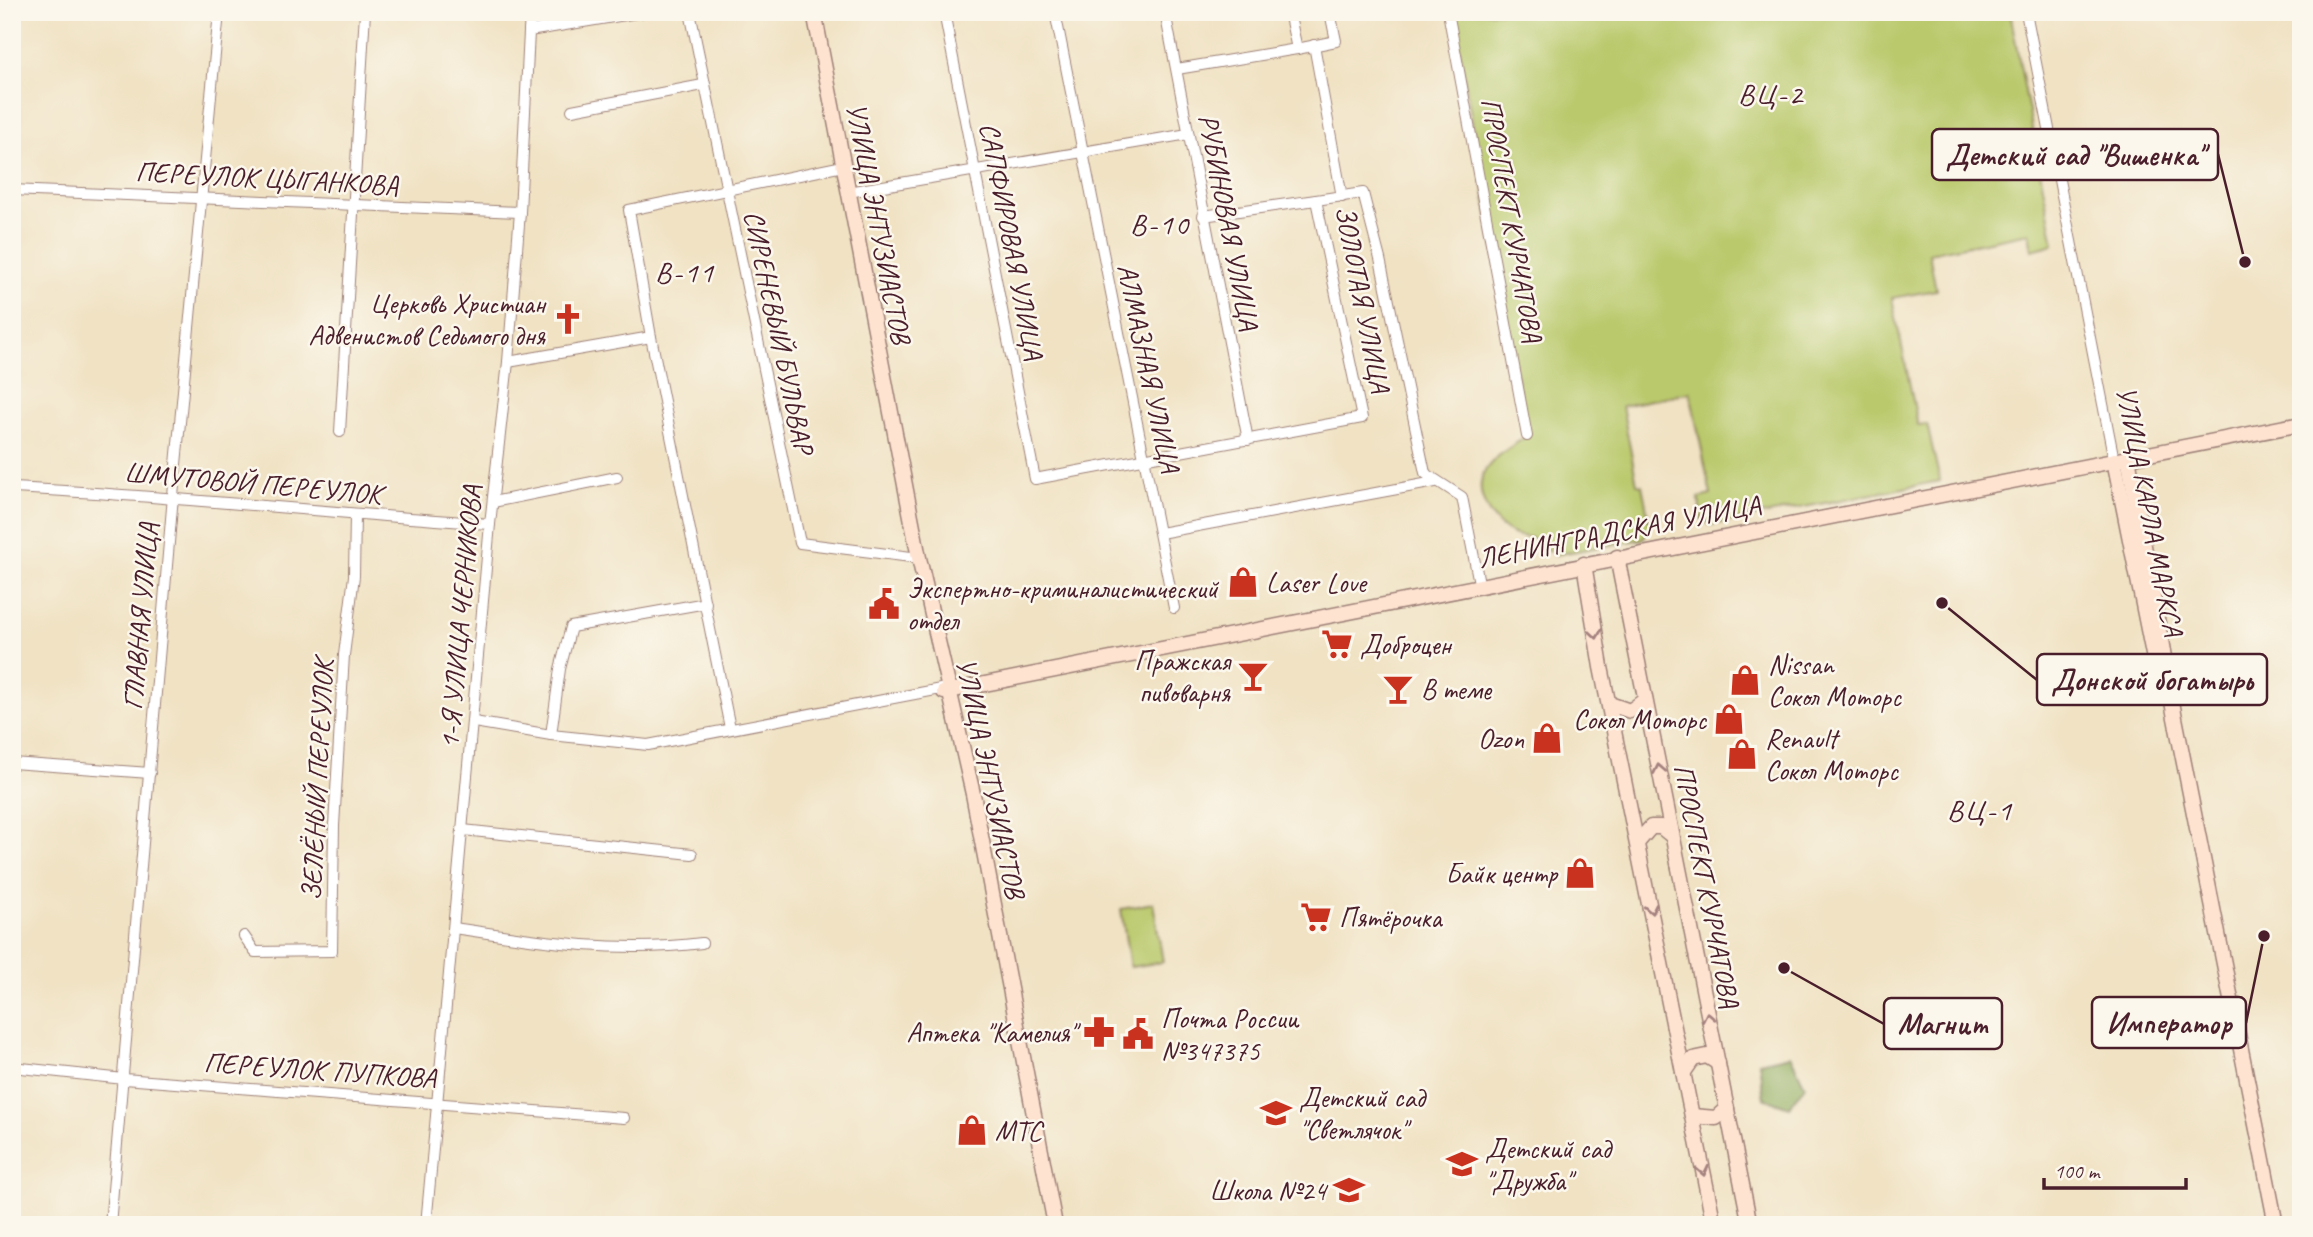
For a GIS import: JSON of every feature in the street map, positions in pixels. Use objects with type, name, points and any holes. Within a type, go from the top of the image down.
[{"type":"street","name":"ГЛАВНАЯ УЛИЦА","points":[[110,1225],[173,496],[219,12]]},
{"type":"street","points":[[340,432],[365,12]]},
{"type":"street","name":"1-Я УЛИЦА ЧЕРНИКОВА","points":[[426,1225],[490,524],[508,362],[520,212],[530,12]]},
{"type":"street","points":[[529,30],[643,12]]},
{"type":"street","name":"СИРЕНЕВЫЙ БУЛЬВАР","points":[[690,12],[800,543],[919,558]]},
{"type":"street","name":"УЛИЦА ЭНТУЗИАСТОВ","points":[[814,12],[945,690],[973,794],[1055,1225]]},
{"type":"street","name":"САПФИРОВАЯ УЛИЦА","points":[[944,12],[1035,479],[1145,458]]},
{"type":"street","name":"АЛМАЗНАЯ УЛИЦА","points":[[1055,12],[1174,608]]},
{"type":"street","name":"РУБИНОВАЯ УЛИЦА","points":[[1165,12],[1248,440]]},
{"type":"street","points":[[1289,12],[1297,49]]},
{"type":"street","points":[[1177,69],[1336,41],[1330,12]]},
{"type":"street","name":"ПРОСПЕКТ КУРЧАТОВА","points":[[1448,12],[1527,436]]},
{"type":"street","name":"УЛИЦА КАРЛА МАРКСА","points":[[2026,12],[2175,718],[2276,1225]]},
{"type":"street","points":[[1314,46],[1342,197]]},
{"type":"street","points":[[572,110],[703,85]]},
{"type":"street","points":[[848,192],[1188,134]]},
{"type":"street","points":[[730,728],[629,210],[843,166]]},
{"type":"street","name":"ПЕРЕУЛОК ЦЫГАНКОВА","points":[[12,190],[520,212]]},
{"type":"street","name":"ЗОЛОТАЯ УЛИЦА","points":[[1248,440],[1362,418],[1317,200],[1363,193],[1381,258],[1425,473],[1435,482]]},
{"type":"street","points":[[1203,216],[1317,200]]},
{"type":"street","points":[[508,362],[652,337]]},
{"type":"street","name":"ЛЕНИНГРАДСКАЯ УЛИЦА","points":[[474,722],[551,735],[648,745],[945,690],[1479,583],[1584,565],[2301,424]]},
{"type":"street","points":[[1145,458],[1248,440]]},
{"type":"street","name":"УЛИЦА КАРЛА МАРКСА","points":[[2121,459],[2267,1225]]},
{"type":"street","points":[[493,502],[617,477]]},
{"type":"street","points":[[1160,533],[1435,482],[1446,485],[1462,497],[1479,583]]},
{"type":"street","name":"ШМУТОВОЙ ПЕРЕУЛОК","points":[[12,488],[173,496],[355,515],[490,524]]},
{"type":"street","name":"ЗЕЛЁНЫЙ ПЕРЕУЛОК","points":[[244,936],[255,952],[332,951],[334,826],[344,655],[354,576],[355,515]]},
{"type":"street","name":"ПРОСПЕКТ КУРЧАТОВА","points":[[1617,558],[1750,1225]]},
{"type":"street","points":[[1048,1225],[945,690],[1584,565]]},
{"type":"street","name":"ПРОСПЕКТ КУРЧАТОВА","points":[[1584,565],[1714,1225]]},
{"type":"street","points":[[551,735],[560,669],[571,627],[706,603]]},
{"type":"street","points":[[1610,704],[1630,711],[1645,700]]},
{"type":"street","points":[[12,763],[150,773]]},
{"type":"street","points":[[1638,842],[1651,827],[1661,827],[1672,836]]},
{"type":"street","points":[[463,830],[692,854]]},
{"type":"street","points":[[454,928],[596,948],[653,949],[702,943]]},
{"type":"street","points":[[1684,1072],[1693,1059],[1707,1056],[1718,1063]]},
{"type":"street","name":"ПЕРЕУЛОК ПУПКОВА","points":[[12,1067],[124,1079],[436,1101],[624,1118]]},
{"type":"street","points":[[1692,1116],[1716,1118],[1727,1108]]},
{"type":"green space","points":[[1453,12],[2010,12],[2054,244],[2032,250],[2029,233],[1929,253],[1936,290],[1892,298],[1918,425],[1927,424],[1940,481],[1710,525],[1701,518],[1699,498],[1711,495],[1690,392],[1622,406],[1637,484],[1642,485],[1650,526],[1643,539],[1555,555],[1533,539],[1513,534],[1498,523],[1491,516],[1483,498],[1481,489],[1485,471],[1493,461],[1527,436]]},
{"type":"green space","points":[[1153,903],[1163,962],[1130,967],[1121,909]]},
{"type":"green space","points":[[1790,1055],[1805,1086],[1789,1107],[1764,1098],[1759,1062]]},
{"type":"place","name":"Детский сад \"Вишенка\"","points":[[2245,262]]},
{"type":"place","name":"Церковь Христиан Адвенистов Седьмого дня","points":[[568,319]]},
{"type":"place","name":"Laser Love","points":[[1243,582]]},
{"type":"place","name":"Донской богатырь","points":[[1942,603]]},
{"type":"place","name":"Экспертно-криминалистический отдел","points":[[884,604]]},
{"type":"place","name":"Доброцен","points":[[1337,644]]},
{"type":"place","name":"Пражская пивоварня","points":[[1253,676]]},
{"type":"place","name":"Nissan Сокол Моторс","points":[[1745,680]]},
{"type":"place","name":"В теме","points":[[1398,689]]},
{"type":"place","name":"Сокол Моторс","points":[[1729,719]]},
{"type":"place","name":"Ozon","points":[[1547,738]]},
{"type":"place","name":"Renault Сокол Моторс","points":[[1742,754]]},
{"type":"place","name":"Байк центр","points":[[1580,873]]},
{"type":"place","name":"Пятёрочка","points":[[1316,917]]},
{"type":"place","name":"Император","points":[[2264,936]]},
{"type":"place","name":"Магнит","points":[[1784,968]]},
{"type":"place","name":"Аптека \"Камелия\"","points":[[1099,1032]]},
{"type":"place","name":"Почта России №347375","points":[[1138,1034]]},
{"type":"place","name":"Детский сад \"Светлячок\"","points":[[1276,1113]]},
{"type":"place","name":"МТС","points":[[972,1130]]},
{"type":"place","name":"Детский сад \"Дружба\"","points":[[1462,1164]]},
{"type":"place","name":"Школа №24","points":[[1349,1190]]},
{"type":"district","name":"ВЦ-2","points":[[1771,94]]},
{"type":"district","name":"В-10","points":[[1160,224]]},
{"type":"district","name":"В-11","points":[[685,272]]},
{"type":"district","name":"ВЦ-1","points":[[1980,810]]}]
